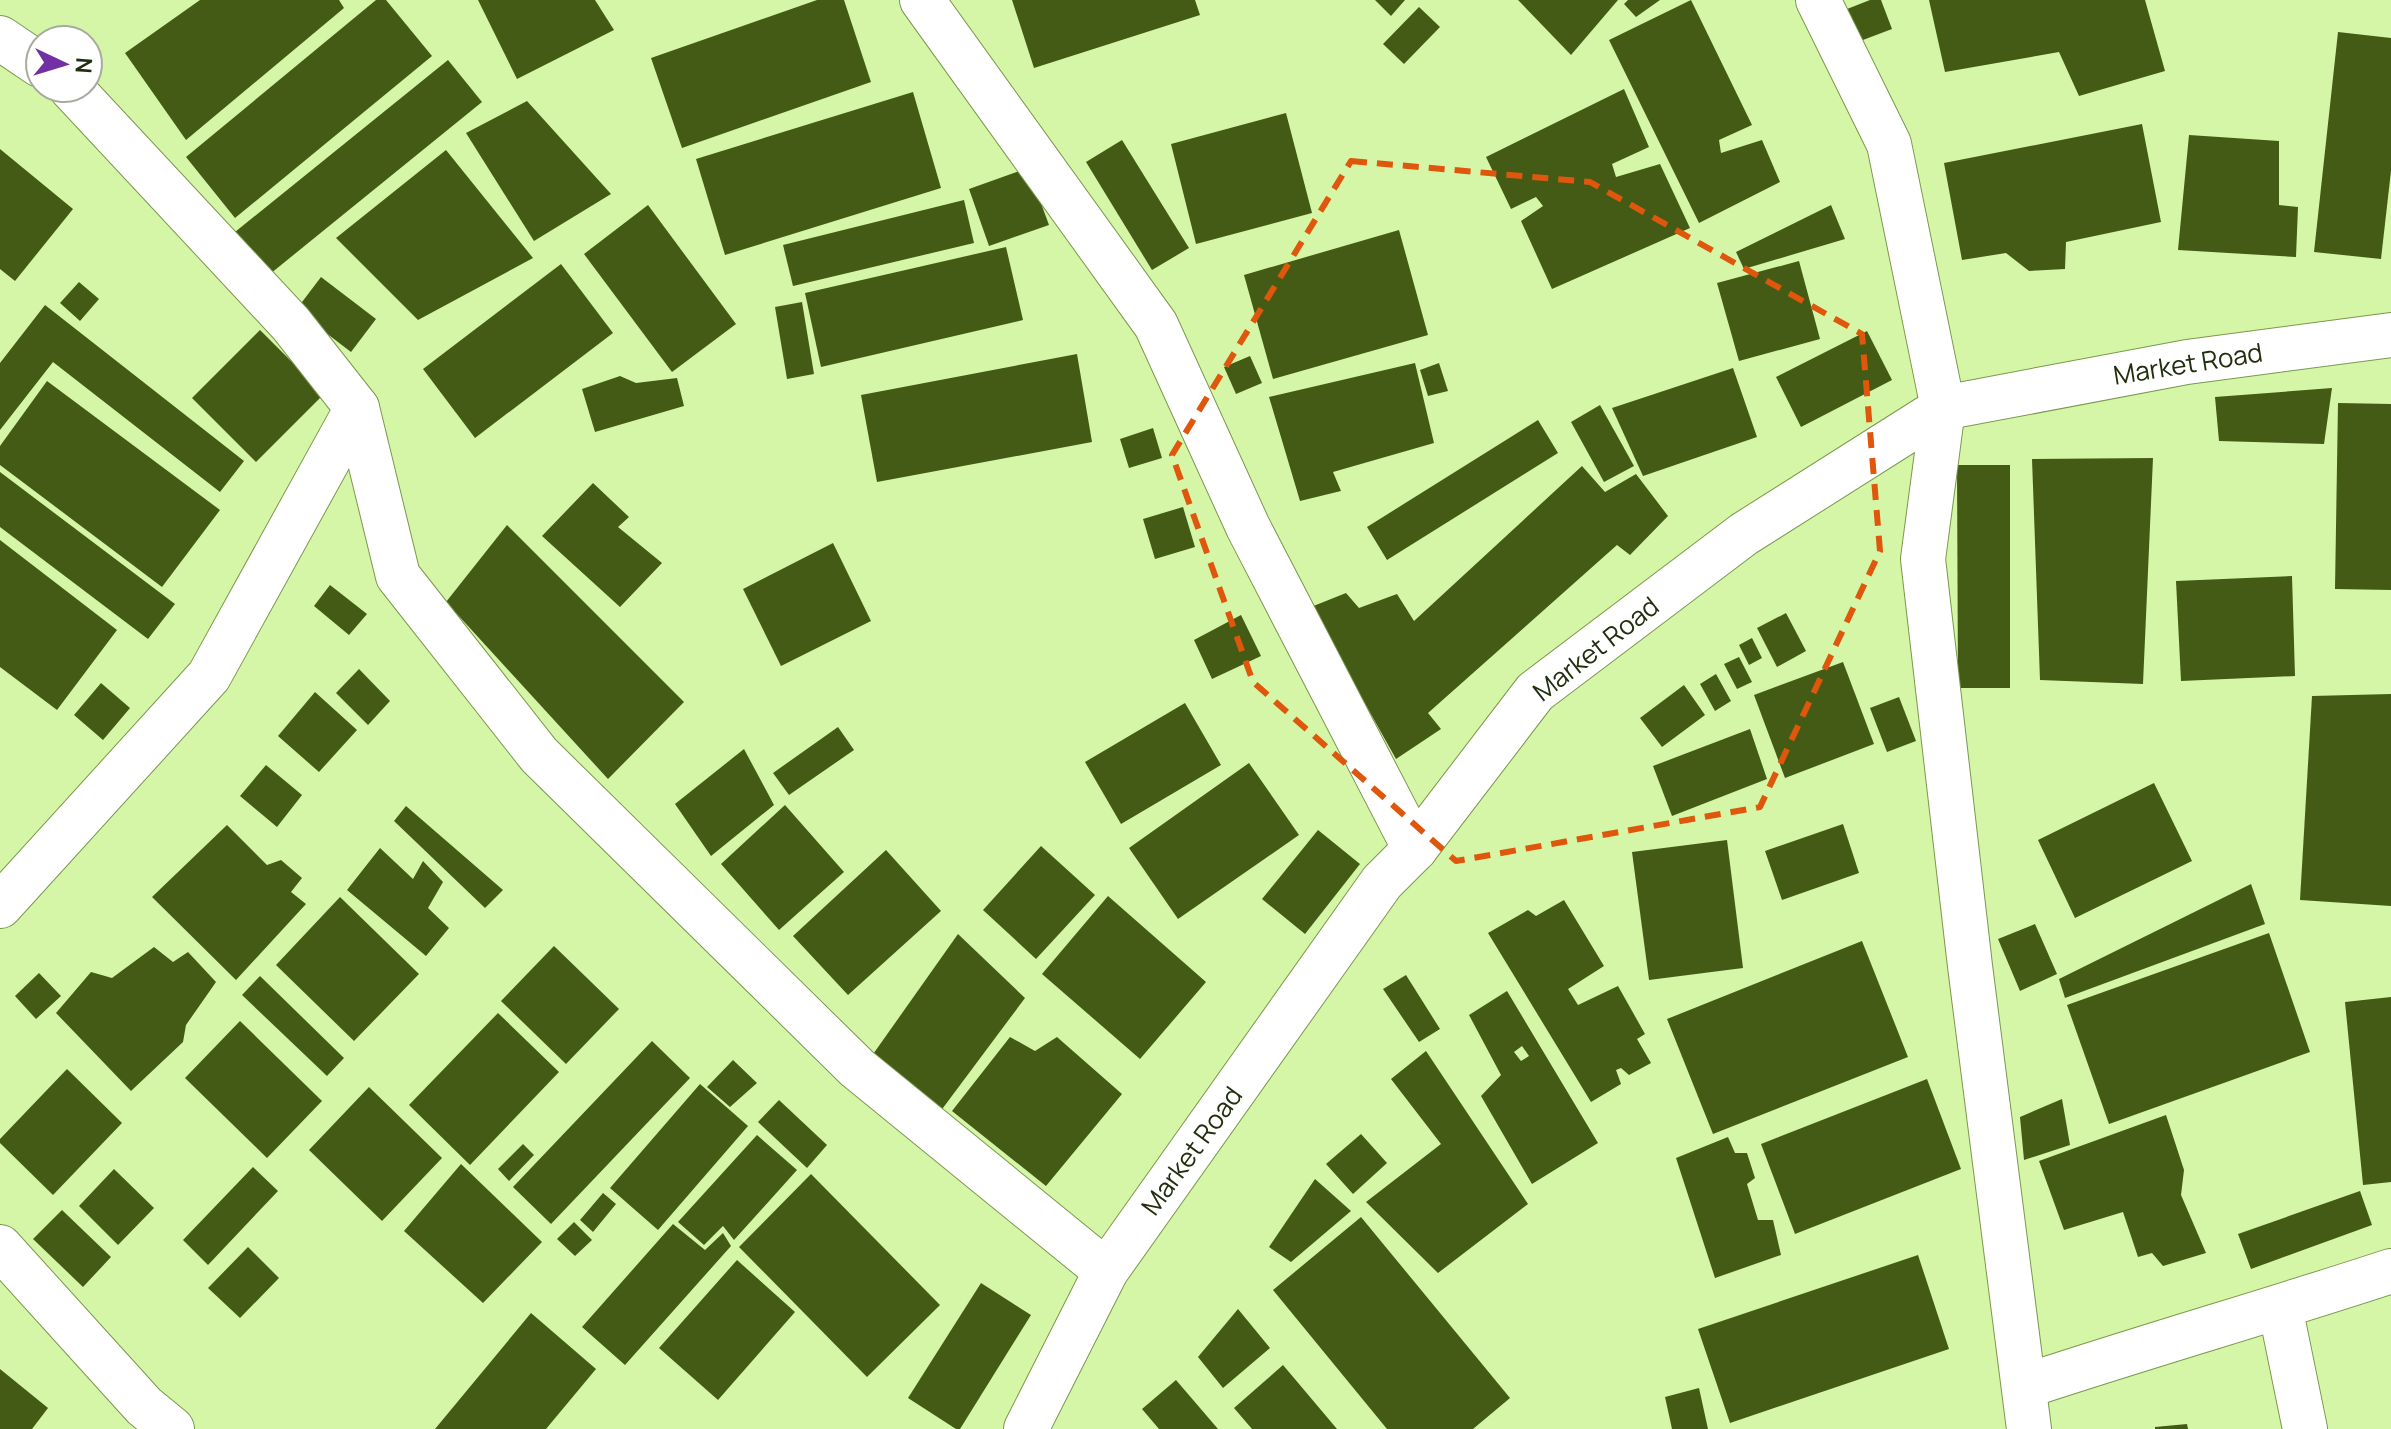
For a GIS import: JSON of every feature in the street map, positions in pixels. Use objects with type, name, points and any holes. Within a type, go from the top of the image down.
[{"type":"street","points":[[922,0],[1156,325],[1248,527],[1415,849]]},
{"type":"street","points":[[1818,0],[1889,144],[1943,408],[1923,559],[1970,966],[2026,1386],[2029,1429]]},
{"type":"street","points":[[0,38],[24,54]]},
{"type":"street","points":[[86,104],[291,324],[357,408],[398,576],[539,755],[857,1068],[1106,1271]]},
{"type":"street","name":"Market Road","points":[[1026,1429],[1106,1271],[1382,882],[1415,849],[1535,692],[1744,534],[1943,408],[2187,362],[2391,335]]},
{"type":"street","points":[[0,906],[209,676],[357,408]]},
{"type":"street","points":[[0,1247],[144,1406],[172,1429]]},
{"type":"street","points":[[2026,1386],[2163,1340],[2391,1271]]},
{"type":"street","points":[[2280,1307],[2305,1429]]},
{"type":"highlighted area","points":[[1351,161],[1590,182],[1862,334],[1880,551],[1760,807],[1456,861],[1253,682],[1172,455]]},
{"type":"building","points":[[200,0],[339,0],[344,8],[186,140],[125,53]]},
{"type":"building","points":[[376,0],[386,0],[432,56],[235,218],[186,157]]},
{"type":"building","points":[[478,0],[595,0],[614,30],[517,79]]},
{"type":"building","points":[[817,0],[844,0],[871,82],[682,148],[651,58]]},
{"type":"building","points":[[1012,0],[1195,0],[1200,15],[1034,68]]},
{"type":"building","points":[[1375,0],[1405,0],[1391,16]]},
{"type":"building","points":[[1518,0],[1618,0],[1571,55]]},
{"type":"building","points":[[1628,0],[1660,0],[1636,17],[1624,4]]},
{"type":"building","points":[[1691,0],[1752,125],[1719,140],[1721,153],[1762,140],[1780,182],[1699,223],[1609,40]]},
{"type":"building","points":[[1870,0],[1881,0],[1892,29],[1855,43],[1842,11]]},
{"type":"building","points":[[1929,0],[2145,0],[2165,71],[2079,96],[2059,52],[1945,72]]},
{"type":"building","points":[[1419,7],[1440,27],[1404,64],[1383,44]]},
{"type":"building","points":[[2338,32],[2391,38],[2391,171],[2381,259],[2314,252]]},
{"type":"building","points":[[448,60],[482,102],[270,274],[235,232]]},
{"type":"building","points":[[1624,89],[1649,147],[1612,164],[1616,177],[1660,164],[1690,228],[1552,289],[1521,221],[1543,206],[1536,197],[1511,209],[1486,157]]},
{"type":"building","points":[[913,92],[941,188],[725,255],[696,159]]},
{"type":"building","points":[[527,101],[611,194],[534,241],[466,133]]},
{"type":"building","points":[[1286,113],[1312,213],[1196,244],[1171,144]]},
{"type":"building","points":[[2142,124],[2161,222],[2066,242],[2065,269],[2029,271],[2006,253],[1962,260],[1944,163]]},
{"type":"building","points":[[2189,135],[2279,141],[2279,205],[2298,207],[2296,257],[2178,250]]},
{"type":"building","points":[[1122,140],[1189,248],[1152,270],[1086,162]]},
{"type":"building","points":[[0,149],[73,209],[15,281],[0,269]]},
{"type":"building","points":[[446,150],[533,258],[418,320],[336,238]]},
{"type":"building","points":[[1028,168],[1049,225],[989,246],[969,189]]},
{"type":"building","points":[[964,200],[974,243],[793,286],[783,245]]},
{"type":"building","points":[[648,205],[736,324],[672,372],[584,254]]},
{"type":"building","points":[[1831,205],[1845,239],[1744,269],[1736,252]]},
{"type":"building","points":[[1399,230],[1428,335],[1273,379],[1244,275]]},
{"type":"building","points":[[1006,247],[1023,320],[821,367],[805,293]]},
{"type":"building","points":[[1799,261],[1820,339],[1739,361],[1717,283]]},
{"type":"building","points":[[561,264],[613,333],[475,438],[423,369]]},
{"type":"building","points":[[321,277],[376,319],[351,352],[296,310]]},
{"type":"building","points":[[79,282],[99,299],[80,321],[60,303]]},
{"type":"building","points":[[802,302],[814,374],[787,379],[775,307]]},
{"type":"building","points":[[45,305],[244,461],[220,492],[53,362],[0,430],[0,363]]},
{"type":"building","points":[[260,330],[324,394],[256,462],[192,398]]},
{"type":"building","points":[[1867,331],[1892,380],[1801,427],[1776,377]]},
{"type":"building","points":[[1077,354],[1092,442],[877,482],[861,395]]},
{"type":"building","points":[[1250,356],[1262,383],[1236,394],[1224,367]]},
{"type":"building","points":[[1415,363],[1434,443],[1333,472],[1341,491],[1300,501],[1269,397]]},
{"type":"building","points":[[1439,363],[1448,391],[1428,396],[1420,370]]},
{"type":"building","points":[[1733,368],[1757,437],[1643,476],[1612,408]]},
{"type":"building","points":[[620,376],[636,383],[677,378],[684,406],[595,432],[582,389]]},
{"type":"building","points":[[47,381],[220,510],[162,587],[0,465],[0,446]]},
{"type":"building","points":[[2332,388],[2324,444],[2219,441],[2215,397]]},
{"type":"building","points":[[2338,403],[2391,404],[2391,590],[2335,589]]},
{"type":"building","points":[[1600,405],[1634,466],[1604,482],[1571,422]]},
{"type":"building","points":[[1538,420],[1558,453],[1387,560],[1367,527]]},
{"type":"building","points":[[1153,428],[1162,458],[1129,468],[1120,439]]},
{"type":"building","points":[[2153,458],[2143,684],[2040,680],[2032,459]]},
{"type":"building","points":[[1957,465],[2010,465],[2010,688],[1958,688]]},
{"type":"building","points":[[1582,466],[1605,492],[1636,474],[1668,516],[1630,555],[1617,545],[1428,713],[1441,729],[1396,759],[1311,607],[1346,593],[1359,608],[1397,594],[1414,621]]},
{"type":"building","points":[[0,472],[175,604],[148,639],[0,527]]},
{"type":"building","points":[[593,483],[629,517],[618,527],[662,563],[620,607],[542,536]]},
{"type":"building","points":[[1183,507],[1195,547],[1155,559],[1143,519]]},
{"type":"building","points":[[507,525],[684,702],[608,779],[446,602]]},
{"type":"building","points":[[0,540],[117,630],[57,710],[0,667]]},
{"type":"building","points":[[833,543],[871,621],[781,666],[743,589]]},
{"type":"building","points":[[2292,576],[2295,676],[2181,681],[2176,581]]},
{"type":"building","points":[[330,585],[367,614],[349,635],[314,606]]},
{"type":"building","points":[[1786,613],[1806,651],[1777,667],[1757,628]]},
{"type":"building","points":[[1241,615],[1261,656],[1212,679],[1194,640]]},
{"type":"building","points":[[1752,638],[1762,658],[1749,665],[1739,645]]},
{"type":"building","points":[[1739,657],[1752,682],[1737,689],[1724,664]]},
{"type":"building","points":[[1843,662],[1874,744],[1785,778],[1754,695]]},
{"type":"building","points":[[359,669],[390,701],[368,725],[336,693]]},
{"type":"building","points":[[1716,674],[1731,701],[1715,711],[1700,684]]},
{"type":"building","points":[[101,683],[130,708],[103,740],[74,715]]},
{"type":"building","points":[[1684,685],[1705,715],[1662,747],[1640,718]]},
{"type":"building","points":[[315,692],[357,730],[319,772],[278,736]]},
{"type":"building","points":[[2391,694],[2391,906],[2300,900],[2312,696]]},
{"type":"building","points":[[1899,697],[1916,741],[1887,752],[1870,708]]},
{"type":"building","points":[[1185,703],[1221,765],[1121,824],[1085,762]]},
{"type":"building","points":[[838,727],[854,750],[789,795],[773,773]]},
{"type":"building","points":[[1750,729],[1767,779],[1672,816],[1653,766]]},
{"type":"building","points":[[744,749],[774,805],[711,856],[675,804]]},
{"type":"building","points":[[1249,763],[1299,835],[1178,919],[1129,848]]},
{"type":"building","points":[[266,765],[302,795],[277,827],[240,796]]},
{"type":"building","points":[[2154,783],[2192,861],[2075,918],[2038,840]]},
{"type":"building","points":[[785,805],[844,872],[779,930],[721,864]]},
{"type":"building","points":[[406,806],[503,890],[485,908],[394,821]]},
{"type":"building","points":[[1843,824],[1859,873],[1782,900],[1765,851]]},
{"type":"building","points":[[227,825],[267,865],[281,860],[302,878],[291,892],[306,904],[236,980],[152,897]]},
{"type":"building","points":[[1318,830],[1360,864],[1305,934],[1262,899]]},
{"type":"building","points":[[1727,840],[1743,968],[1649,980],[1632,852]]},
{"type":"building","points":[[1041,846],[1095,895],[1036,959],[983,910]]},
{"type":"building","points":[[380,848],[413,879],[423,861],[443,882],[428,908],[449,928],[426,956],[347,890]]},
{"type":"building","points":[[886,850],[941,911],[848,995],[793,936]]},
{"type":"building","points":[[2251,884],[2265,924],[2065,998],[2059,979]]},
{"type":"building","points":[[1108,896],[1206,982],[1140,1059],[1042,974]]},
{"type":"building","points":[[340,897],[419,974],[354,1041],[276,965]]},
{"type":"building","points":[[1564,900],[1604,966],[1568,989],[1578,1005],[1618,986],[1645,1034],[1637,1039],[1651,1063],[1629,1075],[1621,1068],[1616,1070],[1621,1084],[1591,1102],[1488,933],[1528,910],[1536,916]]},
{"type":"building","points":[[2035,924],[2057,974],[2020,991],[1998,939]]},
{"type":"building","points":[[2269,933],[2310,1052],[2109,1124],[2067,1005]]},
{"type":"building","points":[[958,934],[1025,998],[934,1120],[864,1067]]},
{"type":"building","points":[[1862,941],[1908,1057],[1713,1134],[1667,1019]]},
{"type":"building","points":[[554,946],[619,1009],[566,1064],[501,1001]]},
{"type":"building","points":[[154,947],[173,962],[188,952],[216,982],[186,1025],[183,1042],[131,1091],[56,1013],[91,972],[112,978]]},
{"type":"building","points":[[39,973],[61,996],[36,1019],[15,996]]},
{"type":"building","points":[[1406,975],[1440,1029],[1419,1042],[1383,989]]},
{"type":"building","points":[[260,976],[344,1058],[327,1076],[242,995]]},
{"type":"building","points":[[1507,991],[1598,1143],[1532,1184],[1481,1096],[1501,1075],[1469,1015]],"holes":[[[1522,1046],[1529,1056],[1521,1061],[1514,1052]]]},
{"type":"building","points":[[2391,997],[2391,1182],[2363,1185],[2345,1002]]},
{"type":"building","points":[[498,1013],[559,1072],[470,1165],[409,1105]]},
{"type":"building","points":[[240,1021],[322,1101],[267,1158],[185,1078]]},
{"type":"building","points":[[1010,1037],[1035,1051],[1057,1037],[1122,1094],[1046,1186],[952,1111]]},
{"type":"building","points":[[652,1041],[690,1078],[551,1224],[513,1187]]},
{"type":"building","points":[[1426,1051],[1528,1204],[1438,1273],[1366,1202],[1441,1144],[1391,1079]]},
{"type":"building","points":[[733,1060],[757,1083],[730,1107],[707,1087]]},
{"type":"building","points":[[67,1069],[122,1123],[53,1195],[0,1143],[0,1139]]},
{"type":"building","points":[[1927,1079],[1961,1169],[1795,1234],[1761,1144]]},
{"type":"building","points":[[700,1084],[748,1126],[658,1230],[610,1188]]},
{"type":"building","points":[[369,1087],[442,1158],[382,1221],[309,1150]]},
{"type":"building","points":[[2062,1099],[2070,1145],[2024,1160],[2020,1117]]},
{"type":"building","points":[[779,1100],[827,1145],[807,1168],[758,1122]]},
{"type":"building","points":[[2166,1115],[2184,1170],[2181,1195],[2206,1253],[2163,1266],[2152,1253],[2138,1257],[2123,1212],[2064,1230],[2039,1161]]},
{"type":"building","points":[[1361,1134],[1387,1163],[1353,1194],[1326,1164]]},
{"type":"building","points":[[757,1135],[797,1170],[734,1240],[723,1226],[704,1245],[678,1222]]},
{"type":"building","points":[[1728,1137],[1735,1153],[1747,1153],[1755,1178],[1747,1184],[1758,1220],[1773,1220],[1781,1255],[1715,1278],[1676,1158]]},
{"type":"building","points":[[523,1144],[534,1155],[509,1181],[498,1169]]},
{"type":"building","points":[[461,1164],[542,1242],[483,1303],[404,1231]]},
{"type":"building","points":[[253,1167],[278,1191],[208,1265],[183,1240]]},
{"type":"building","points":[[114,1169],[154,1208],[118,1245],[79,1206]]},
{"type":"building","points":[[811,1174],[940,1305],[867,1377],[739,1247]]},
{"type":"building","points":[[1315,1179],[1351,1211],[1291,1262],[1269,1247]]},
{"type":"building","points":[[2360,1191],[2372,1225],[2251,1269],[2238,1234]]},
{"type":"building","points":[[603,1193],[616,1204],[593,1232],[580,1220]]},
{"type":"building","points":[[62,1210],[111,1257],[83,1287],[33,1239]]},
{"type":"building","points":[[1361,1217],[1510,1398],[1473,1429],[1387,1429],[1273,1290]]},
{"type":"building","points":[[574,1222],[592,1240],[575,1256],[557,1239]]},
{"type":"building","points":[[673,1224],[705,1250],[723,1233],[731,1246],[625,1365],[582,1327]]},
{"type":"building","points":[[248,1247],[279,1278],[240,1318],[208,1288]]},
{"type":"building","points":[[1918,1255],[1949,1349],[1730,1423],[1698,1329]]},
{"type":"building","points":[[737,1260],[795,1312],[718,1400],[659,1348]]},
{"type":"building","points":[[981,1283],[1031,1315],[960,1429],[956,1429],[908,1398]]},
{"type":"building","points":[[1238,1309],[1270,1348],[1223,1388],[1198,1357]]},
{"type":"building","points":[[531,1313],[596,1369],[546,1429],[435,1429]]},
{"type":"building","points":[[1283,1365],[1337,1429],[1252,1429],[1234,1408]]},
{"type":"building","points":[[0,1369],[48,1408],[32,1429],[0,1429]]},
{"type":"building","points":[[1176,1380],[1218,1429],[1159,1429],[1142,1409]]},
{"type":"building","points":[[1699,1388],[1708,1429],[1672,1429],[1665,1397]]},
{"type":"building","points":[[2187,1424],[2188,1429],[2155,1429],[2155,1427]]}]
